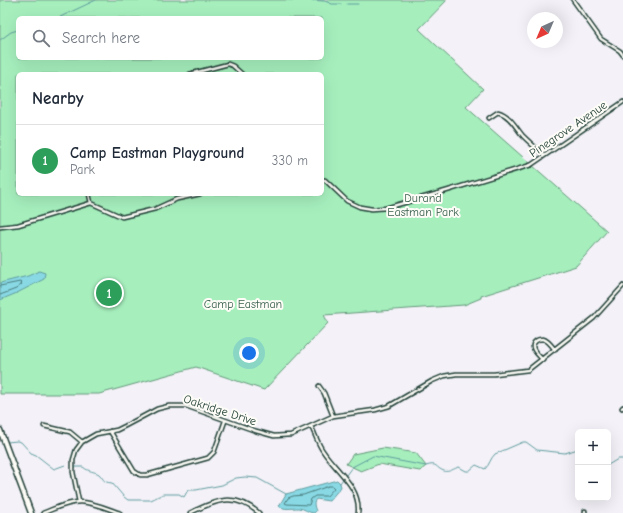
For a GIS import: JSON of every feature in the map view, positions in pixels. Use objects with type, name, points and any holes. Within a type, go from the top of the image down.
[{"type":"main road","points":[[0,430],[32,513]]},
{"type":"street","points":[[573,0],[601,40],[623,55]]},
{"type":"street","points":[[198,72],[228,64],[240,72]]},
{"type":"street","name":"Pinegrove Avenue","points":[[324,180],[347,200],[360,207],[372,209],[386,208],[531,165],[623,102]]},
{"type":"street","points":[[489,118],[498,112],[502,113],[512,122],[524,137],[544,155]]},
{"type":"street","points":[[89,196],[91,203]]},
{"type":"street","points":[[0,227],[18,225],[91,203],[122,217],[155,209],[176,199],[190,196]]},
{"type":"street","name":"Oakridge Drive","points":[[82,442],[96,434],[124,426],[157,409],[169,406],[186,406],[256,432],[274,436],[291,435],[333,416],[375,410],[389,406],[432,381],[444,376],[456,374],[494,374],[524,371],[532,368],[543,360],[594,318],[623,286]]},
{"type":"street","points":[[543,360],[533,348],[537,340],[544,340],[555,350]]},
{"type":"street","points":[[318,386],[324,393],[333,416]]},
{"type":"street","points":[[110,431],[134,472],[140,475],[147,475],[208,458],[214,452],[225,421]]},
{"type":"street","points":[[44,426],[70,432],[82,442],[76,450],[72,460],[79,502]]},
{"type":"street","points":[[311,426],[325,453],[347,480],[356,494],[358,500],[358,513]]},
{"type":"street","points":[[190,513],[216,501],[228,500],[245,503],[259,513]]},
{"type":"street","points":[[43,513],[64,505],[79,502],[120,513]]},
{"type":"street","points":[[101,513],[103,508]]},
{"type":"green space","name":"Durand Eastman Park","points":[[0,0],[447,0],[419,29],[483,89],[466,107],[607,231],[576,266],[481,296],[481,298],[464,305],[324,315],[328,323],[264,390],[196,367],[99,394],[0,394]]},
{"type":"green space","points":[[383,448],[416,453],[426,466],[420,471],[379,464],[361,471],[346,464],[353,454]]},
{"type":"water","points":[[39,271],[45,273],[44,279],[0,300],[0,283],[28,276]]},
{"type":"water","points":[[337,480],[341,487],[329,501],[316,499],[314,505],[316,511],[314,513],[300,508],[286,508],[279,506],[286,494]]},
{"type":"waterway","points":[[62,16],[96,0]]},
{"type":"waterway","points":[[307,0],[341,4]]},
{"type":"waterway","points":[[347,4],[358,4]]},
{"type":"waterway","points":[[0,40],[11,32],[16,31]]},
{"type":"waterway","points":[[7,442],[21,442],[31,453],[36,455],[54,469],[65,465]]},
{"type":"waterway","points":[[346,475],[352,467],[373,456],[426,466],[435,465],[441,470],[446,471],[459,467],[469,471],[476,465],[485,469],[495,454],[523,442],[526,442],[537,450],[565,453],[575,450]]},
{"type":"waterway","points":[[611,463],[618,459],[623,459]]},
{"type":"waterway","points":[[75,467],[83,467],[99,474],[105,481],[112,483],[128,500],[151,500],[163,494],[179,494],[184,497],[188,490],[222,485],[236,478],[245,477],[257,478],[286,494]]},
{"type":"waterway","points":[[340,483],[343,479]]},
{"type":"place","name":"Camp Eastman Playground","points":[[109,293]]},
{"type":"park label","name":"Camp Eastman","points":[[243,304]]}]
